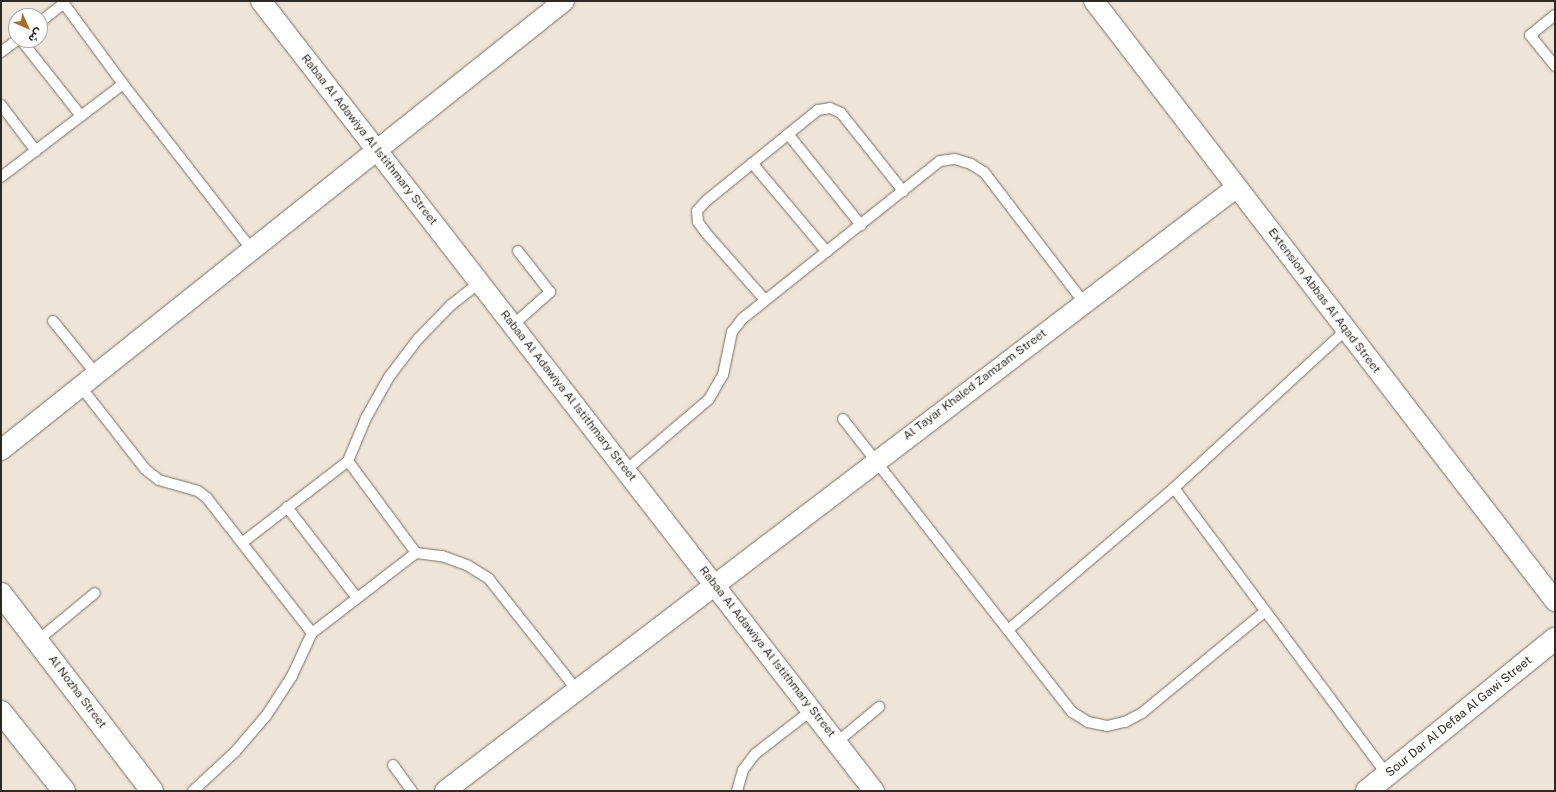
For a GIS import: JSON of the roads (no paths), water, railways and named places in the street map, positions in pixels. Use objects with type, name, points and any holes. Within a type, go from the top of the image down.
[{"type":"main road","name":"Al Nozha Street","points":[[1,594],[152,791]]},
{"type":"main road","name":"Sour Dar Al Defaa Al Gawi Street","points":[[1366,791],[1554,641]]},
{"type":"main road","points":[[1,712],[64,791]]},
{"type":"street","name":"Rabaa Al Adawiya Al Istithmary Street","points":[[261,1],[874,791]]},
{"type":"street","points":[[1,450],[97,375],[564,1]]},
{"type":"street","name":"Extension Abbas Al Aqad Street","points":[[1094,1],[1555,601]]},
{"type":"street","name":"Al Tayar Khaled Zamzam Street","points":[[445,791],[875,461],[1237,187]]},
{"type":"lane","points":[[48,15],[63,3],[123,84],[252,250]]},
{"type":"lane","points":[[1555,15],[1530,34],[1555,66]]},
{"type":"lane","points":[[27,48],[80,116]]},
{"type":"lane","points":[[1,177],[123,84]]},
{"type":"lane","points":[[1,105],[36,151]]},
{"type":"lane","points":[[764,300],[706,233],[697,217],[700,207],[818,110],[836,110],[903,191]]},
{"type":"lane","points":[[788,134],[861,225]]},
{"type":"lane","points":[[626,470],[709,399],[723,374],[732,332],[742,318],[940,161],[955,159],[971,164],[984,172],[1084,303]]},
{"type":"lane","points":[[752,163],[827,252]]},
{"type":"lane","points":[[513,325],[550,292],[518,251]]},
{"type":"lane","points":[[243,542],[348,461],[366,418],[389,377],[418,339],[451,305],[480,282]]},
{"type":"lane","points":[[53,321],[97,375]]},
{"type":"lane","points":[[1008,630],[1174,488],[1346,330]]},
{"type":"lane","points":[[81,387],[145,469],[159,480],[198,491],[207,498],[243,542],[312,633]]},
{"type":"lane","points":[[843,419],[1072,712],[1088,722],[1107,726],[1125,722],[1142,713],[1264,612]]},
{"type":"lane","points":[[348,461],[416,553]]},
{"type":"lane","points":[[1174,488],[1264,612],[1387,775]]},
{"type":"lane","points":[[287,507],[357,598]]},
{"type":"lane","points":[[193,791],[235,752],[266,716],[292,676],[312,633],[416,553],[442,556],[467,565],[489,579],[577,690]]},
{"type":"lane","points":[[38,641],[95,593]]},
{"type":"lane","points":[[837,742],[879,707]]},
{"type":"lane","points":[[737,791],[743,770],[755,754],[812,710]]},
{"type":"lane","points":[[393,765],[412,791]]}]
